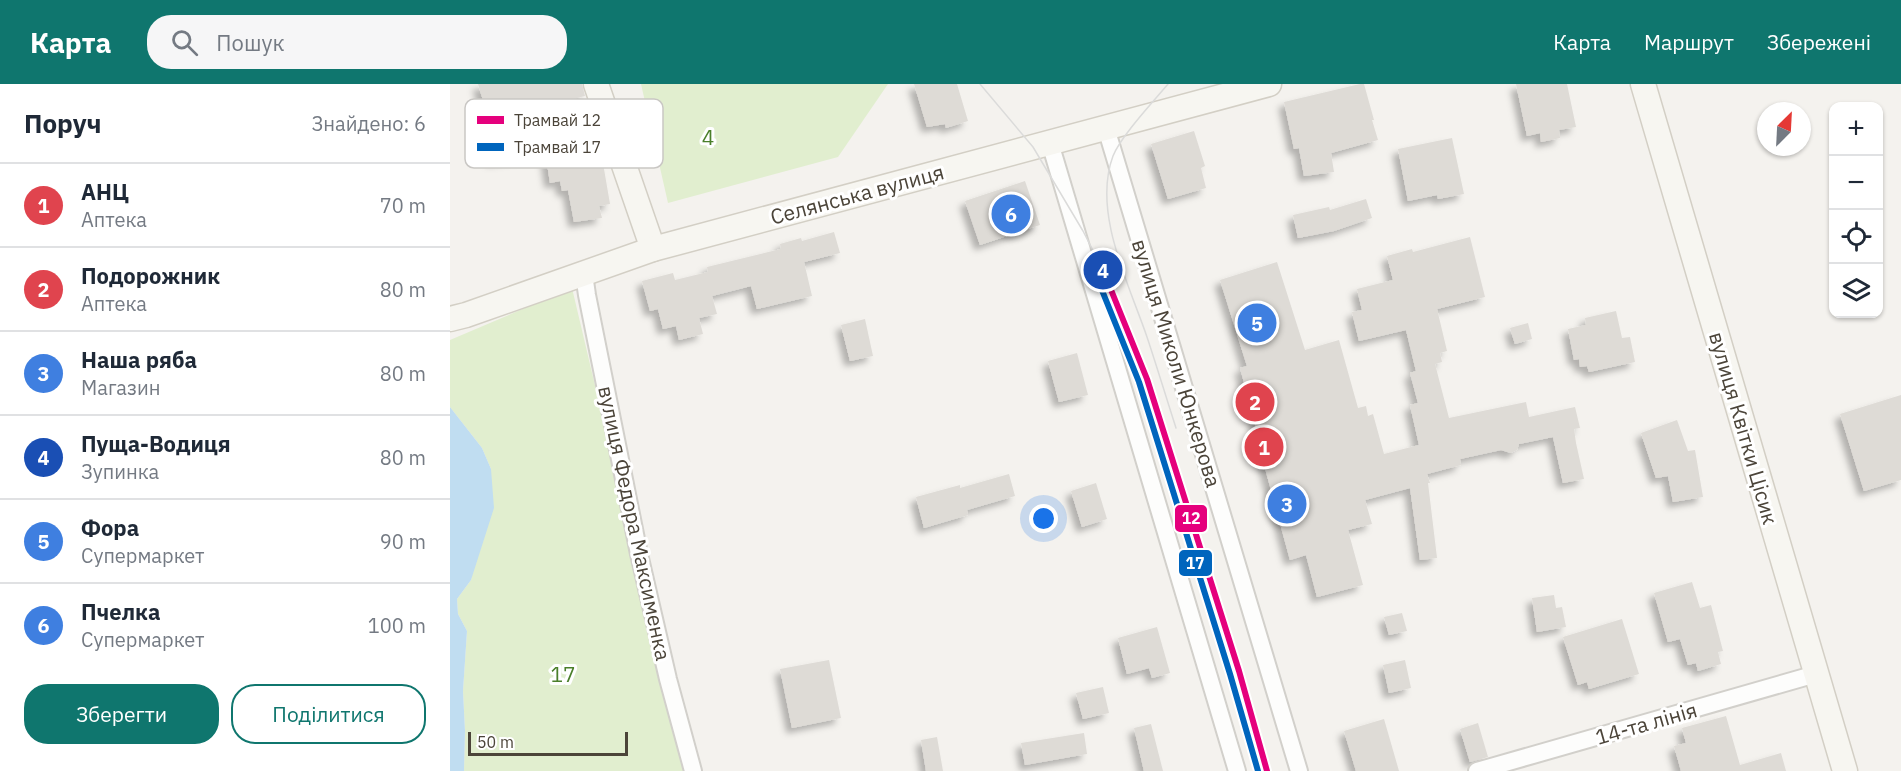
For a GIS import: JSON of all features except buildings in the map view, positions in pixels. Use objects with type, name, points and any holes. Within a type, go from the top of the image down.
[{"type":"street","points":[[596,84],[601,99]]},
{"type":"street","name":"Селянська вулиця","points":[[450,319],[652,249],[1269,84]]},
{"type":"street","name":"вулиця Квітки Цісик","points":[[1643,84],[1845,771]]},
{"type":"street","name":"вулиця Миколи Юнкерова","points":[[1106,128],[1299,771]]},
{"type":"street","points":[[1050,143],[1237,771]]},
{"type":"street","points":[[625,168],[652,249]]},
{"type":"street","name":"вулиця Федора Максименка","points":[[584,274],[639,554],[668,679],[693,771]]},
{"type":"street","name":"14-та лінія","points":[[1477,771],[1816,674]]},
{"type":"green space","name":"4","points":[[641,84],[888,84],[838,157],[668,203],[660,168],[663,168],[663,99],[644,99]]},
{"type":"green space","name":"17","points":[[572,288],[686,771],[464,771],[463,691],[467,631],[458,614],[457,599],[471,580],[491,469],[482,448],[450,407],[450,340]]},
{"type":"water","points":[[450,407],[482,448],[491,469],[494,508],[471,580],[457,599],[458,614],[467,631],[463,691],[464,771],[450,771]]},
{"type":"tram line","points":[[980,84],[1033,147],[1083,231],[1103,270]]},
{"type":"tram line","points":[[1168,84],[1117,148],[1108,178],[1107,200],[1115,248],[1176,428]]},
{"type":"tram line","name":"12","points":[[1103,270],[1147,379],[1239,671],[1267,771]]},
{"type":"tram line","name":"17","points":[[1095,273],[1139,382],[1258,771]]},
{"type":"place","name":"Пчелка","points":[[1011,214]]},
{"type":"place","name":"Пуща-Водиця","points":[[1103,270]]},
{"type":"place","name":"Фора","points":[[1257,323]]},
{"type":"place","name":"Подорожник","points":[[1255,402]]},
{"type":"place","name":"АНЦ","points":[[1264,447]]},
{"type":"place","name":"Наша ряба","points":[[1287,504]]}]
